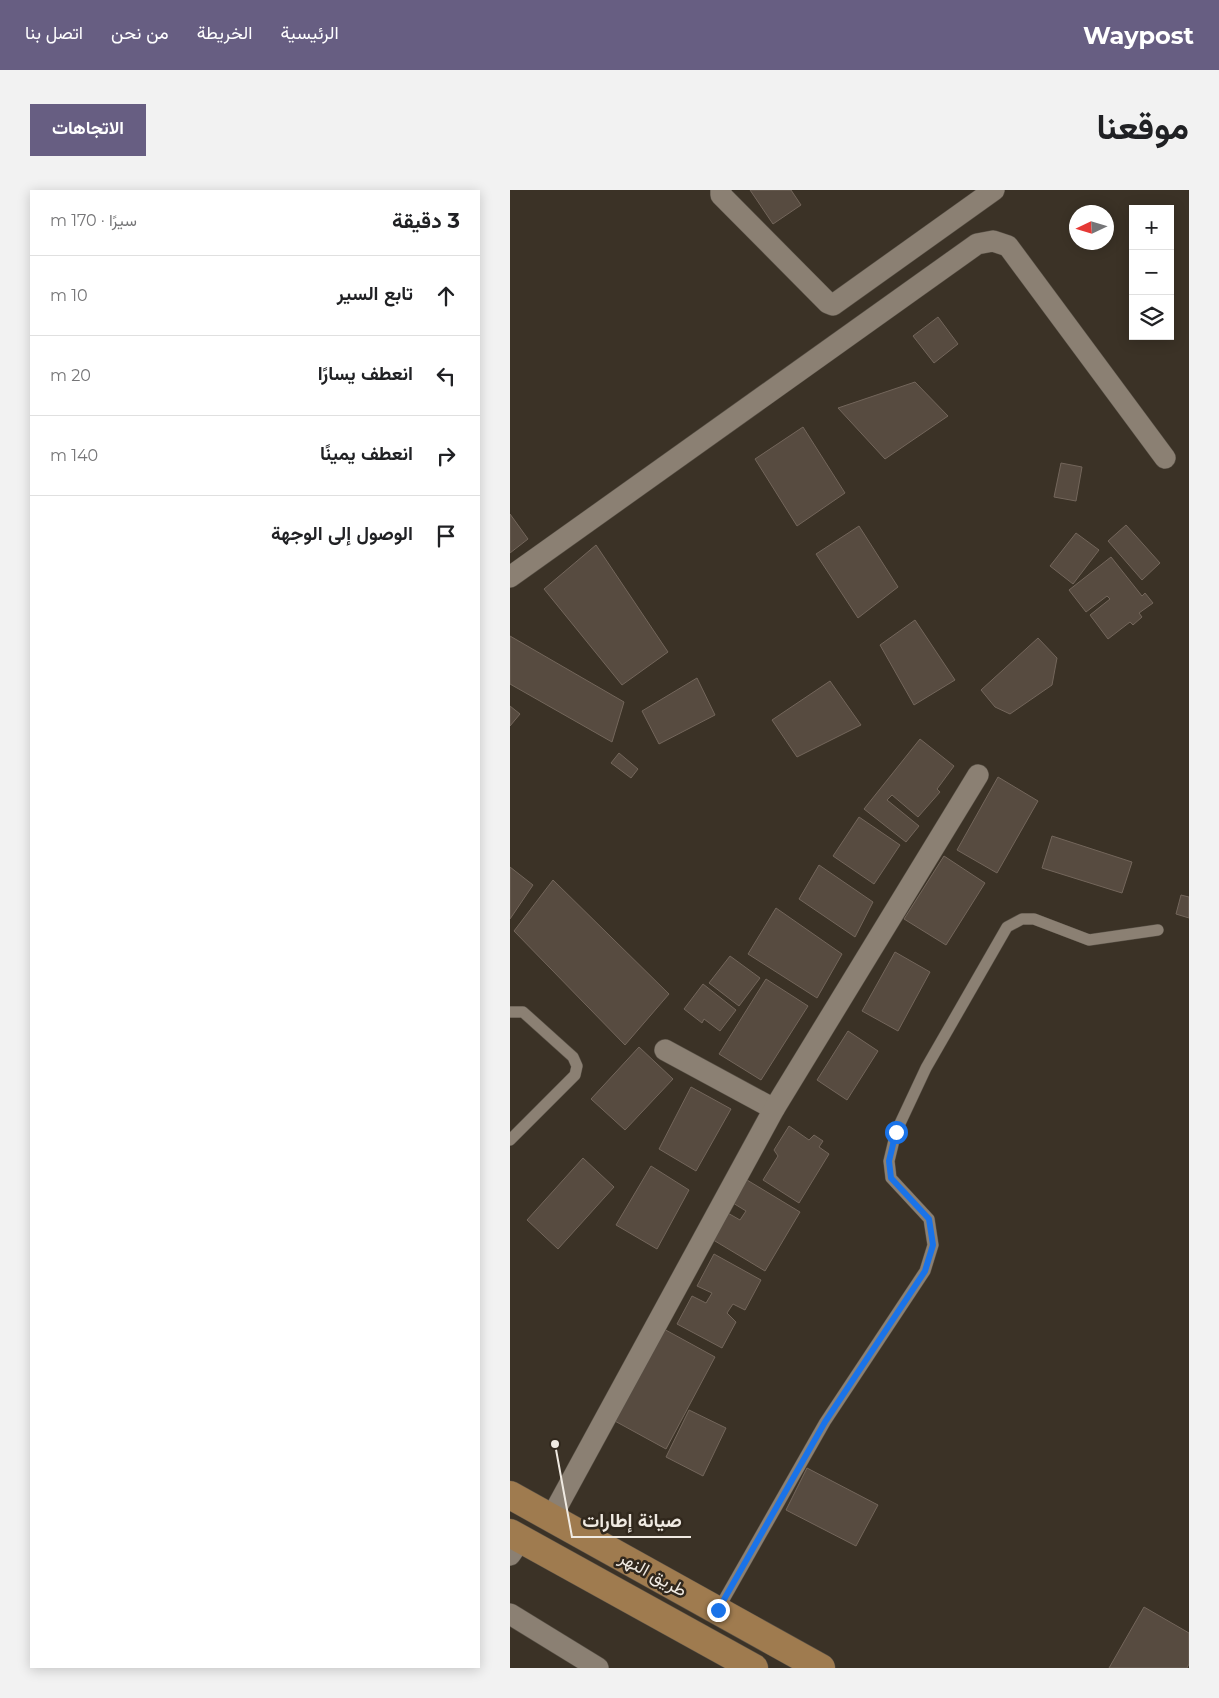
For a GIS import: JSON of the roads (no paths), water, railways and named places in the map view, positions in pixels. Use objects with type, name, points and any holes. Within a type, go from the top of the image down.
[{"type":"main road","name":"طريق النهر","points":[[510,1495],[821,1668]]},
{"type":"main road","name":"طريق النهر","points":[[514,1543],[754,1668]]},
{"type":"street","points":[[721,190],[721,195],[828,303],[833,305],[994,190]]},
{"type":"street","points":[[510,577],[977,244],[993,241],[1008,246],[1165,458]]},
{"type":"street","points":[[551,1518],[774,1109],[978,775]]},
{"type":"street","points":[[665,1050],[774,1109]]},
{"type":"street","points":[[510,1614],[598,1668]]},
{"type":"lane","points":[[718,1610],[825,1422],[925,1271],[933,1245],[929,1219],[891,1178],[889,1161],[896,1132],[926,1068],[1007,927],[1022,919],[1034,919],[1089,940],[1158,930]]},
{"type":"lane","points":[[510,1012],[523,1012],[573,1057],[576,1066],[575,1075],[510,1140]]},
{"type":"place","name":"صيانة إطارات","points":[[555,1444]]}]
